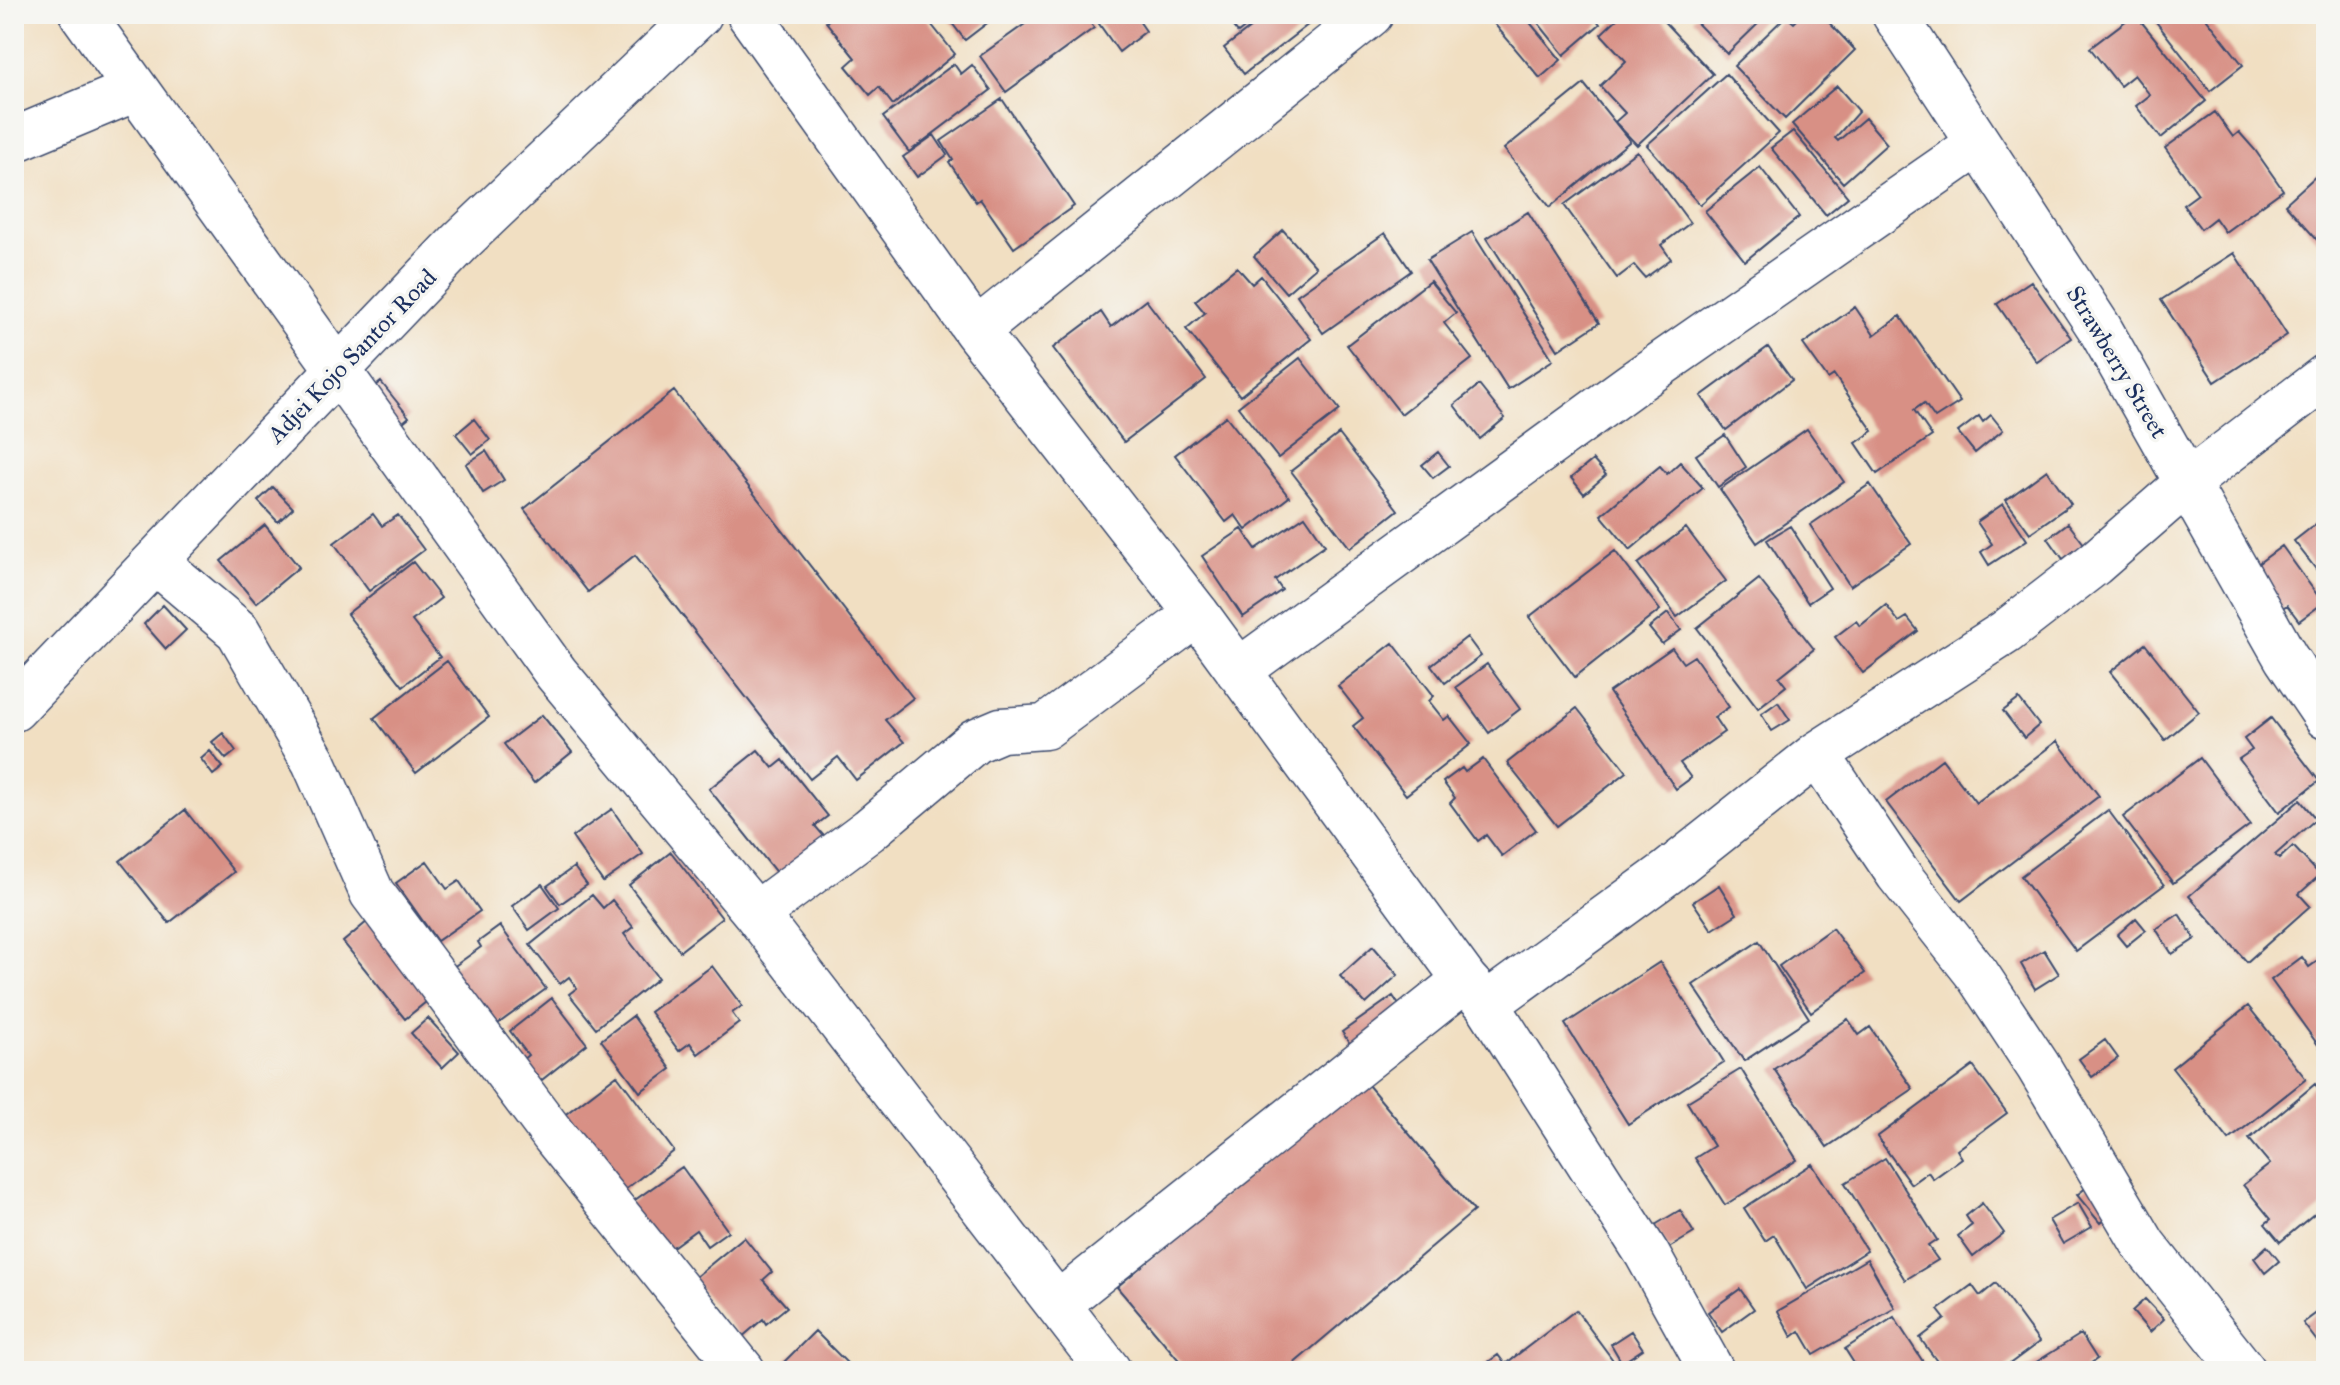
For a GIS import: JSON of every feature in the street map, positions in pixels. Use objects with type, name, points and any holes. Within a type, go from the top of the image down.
[{"type":"street","points":[[82,14],[556,673],[756,914],[1109,1371]]},
{"type":"street","name":"Adjei Kojo Santor Road","points":[[14,709],[460,242],[700,14]]},
{"type":"street","points":[[749,14],[976,331],[1197,614],[1476,992],[1647,1254],[1712,1371]]},
{"type":"street","points":[[976,331],[1371,14]]},
{"type":"street","name":"Strawberry Street","points":[[1894,14],[2100,329],[2286,658],[2326,717]]},
{"type":"street","points":[[14,140],[136,89]]},
{"type":"street","points":[[1238,671],[1631,385],[1978,144]]},
{"type":"street","points":[[1059,1303],[1476,992],[1668,872],[1817,754],[2006,632],[2094,564],[2187,483],[2326,376]]},
{"type":"street","points":[[156,562],[238,631],[314,762],[372,893],[554,1136],[743,1371]]},
{"type":"street","points":[[756,914],[869,830],[975,741],[1001,730],[1045,727],[1197,614]]},
{"type":"street","points":[[1817,754],[1898,874],[1977,974],[2038,1066],[2144,1245],[2244,1371]]},
{"type":"building","points":[[836,14],[923,14],[955,54],[893,105],[879,87],[870,95],[846,66],[855,58],[826,22]]},
{"type":"building","points":[[945,14],[999,14],[965,40]]},
{"type":"building","points":[[1039,14],[1084,14],[1094,28],[1006,92],[980,56]]},
{"type":"building","points":[[1092,14],[1143,14],[1137,18],[1146,31],[1119,52]]},
{"type":"building","points":[[1223,14],[1262,14],[1238,33]]},
{"type":"building","points":[[1268,14],[1322,14],[1244,74],[1224,48]]},
{"type":"building","points":[[1486,14],[1523,14],[1561,60],[1540,78]]},
{"type":"building","points":[[1531,14],[1592,14],[1600,24],[1564,55]]},
{"type":"building","points":[[1622,14],[1657,14],[1713,74],[1637,145],[1615,122],[1625,113],[1600,86],[1626,61],[1601,34]]},
{"type":"building","points":[[1698,14],[1768,14],[1727,54],[1693,19]]},
{"type":"building","points":[[1803,14],[1821,14],[1855,50],[1785,119],[1734,66],[1786,16],[1794,23]]},
{"type":"building","points":[[2135,14],[2206,101],[2161,138],[2136,106],[2150,95],[2134,75],[2120,86],[2090,48]]},
{"type":"building","points":[[2150,14],[2203,14],[2243,65],[2210,91]]},
{"type":"building","points":[[954,64],[961,74],[972,65],[991,90],[909,152],[883,117]]},
{"type":"building","points":[[1726,74],[1779,133],[1700,205],[1647,145]]},
{"type":"building","points":[[1584,84],[1630,141],[1550,207],[1504,149]]},
{"type":"building","points":[[1837,86],[1859,111],[1835,138],[1838,141],[1865,118],[1887,144],[1843,183],[1792,124]]},
{"type":"building","points":[[1002,99],[1074,206],[1014,248],[980,199],[976,202],[949,162],[953,160],[941,141]]},
{"type":"building","points":[[2215,112],[2233,137],[2239,132],[2255,150],[2283,190],[2225,232],[2215,218],[2201,229],[2183,205],[2198,194],[2165,148]]},
{"type":"building","points":[[1793,131],[1848,197],[1826,215],[1771,148]]},
{"type":"building","points":[[934,135],[947,155],[917,177],[903,157]]},
{"type":"building","points":[[1637,151],[1690,223],[1661,245],[1671,259],[1645,278],[1634,265],[1617,278],[1564,205]]},
{"type":"building","points":[[1760,167],[1799,217],[1745,261],[1705,211]]},
{"type":"building","points":[[2317,175],[2326,185],[2326,250],[2285,204]]},
{"type":"building","points":[[1528,212],[1599,323],[1558,350],[1487,238]]},
{"type":"building","points":[[1283,230],[1316,267],[1286,293],[1254,256]]},
{"type":"building","points":[[1472,232],[1553,360],[1508,389],[1427,260]]},
{"type":"building","points":[[1385,233],[1411,271],[1323,333],[1297,295]]},
{"type":"building","points":[[2234,253],[2287,335],[2215,382],[2161,300]]},
{"type":"building","points":[[1237,267],[1252,284],[1261,276],[1311,339],[1240,396],[1186,329],[1205,313],[1195,301]]},
{"type":"building","points":[[1430,281],[1456,313],[1444,323],[1472,359],[1401,414],[1347,345]]},
{"type":"building","points":[[2031,281],[2071,338],[2037,362],[1997,304]]},
{"type":"building","points":[[1146,300],[1206,379],[1124,442],[1053,348],[1101,312],[1111,327]]},
{"type":"building","points":[[1855,307],[1874,335],[1900,316],[1960,402],[1935,418],[1924,403],[1914,410],[1932,436],[1877,474],[1856,443],[1873,431],[1834,375],[1828,379],[1803,344]]},
{"type":"building","points":[[1768,347],[1792,380],[1726,430],[1701,396]]},
{"type":"building","points":[[1300,358],[1340,410],[1278,458],[1238,407]]},
{"type":"building","points":[[381,382],[409,417],[390,433],[362,397]]},
{"type":"building","points":[[1479,385],[1505,418],[1480,439],[1454,405]]},
{"type":"building","points":[[674,391],[913,698],[885,720],[904,742],[856,780],[838,757],[810,779],[635,555],[588,592],[524,509]]},
{"type":"building","points":[[1991,415],[2003,430],[1975,453],[1958,432],[1979,416],[1983,422]]},
{"type":"building","points":[[1226,416],[1289,497],[1246,530],[1235,515],[1226,522],[1175,455]]},
{"type":"building","points":[[474,419],[490,440],[472,454],[456,434]]},
{"type":"building","points":[[1807,429],[1844,482],[1757,543],[1720,489]]},
{"type":"building","points":[[1339,434],[1398,510],[1350,548],[1291,471]]},
{"type":"building","points":[[1725,435],[1746,467],[1718,487],[1696,455]]},
{"type":"building","points":[[486,451],[504,480],[483,493],[466,464]]},
{"type":"building","points":[[1438,452],[1449,466],[1433,478],[1422,465]]},
{"type":"building","points":[[1593,460],[1606,475],[1584,494],[1571,478]]},
{"type":"building","points":[[1680,462],[1703,488],[1630,550],[1601,515],[1660,466],[1667,474]]},
{"type":"building","points":[[2047,470],[2071,504],[2030,533],[2006,500]]},
{"type":"building","points":[[1870,484],[1911,544],[1850,586],[1810,525]]},
{"type":"building","points":[[273,487],[293,508],[278,522],[258,501]]},
{"type":"building","points":[[2003,504],[2027,540],[1989,565],[1981,552],[1992,544],[1977,522]]},
{"type":"building","points":[[373,514],[382,526],[398,515],[424,550],[369,591],[334,543]]},
{"type":"building","points":[[1305,516],[1325,545],[1275,580],[1282,590],[1243,617],[1202,556],[1242,529],[1256,549]]},
{"type":"building","points":[[2326,516],[2326,582],[2294,541]]},
{"type":"building","points":[[2068,523],[2084,544],[2063,559],[2048,538]]},
{"type":"building","points":[[265,525],[299,567],[256,603],[221,561]]},
{"type":"building","points":[[1790,526],[1830,588],[1808,603],[1767,540]]},
{"type":"building","points":[[1686,528],[1726,581],[1677,617],[1638,564]]},
{"type":"building","points":[[2282,546],[2323,603],[2299,621],[2287,605],[2278,611],[2248,571]]},
{"type":"building","points":[[1615,551],[1660,610],[1575,677],[1529,617]]},
{"type":"building","points":[[413,562],[441,598],[412,621],[440,657],[403,686],[347,614]]},
{"type":"building","points":[[1759,579],[1814,649],[1779,677],[1786,686],[1758,708],[1697,628]]},
{"type":"building","points":[[163,605],[186,630],[166,649],[144,624]]},
{"type":"building","points":[[1886,605],[1899,622],[1907,617],[1918,631],[1863,673],[1835,637],[1856,621],[1860,626]]},
{"type":"building","points":[[1668,613],[1681,630],[1662,644],[1649,628]]},
{"type":"building","points":[[1467,637],[1481,656],[1445,683],[1431,665]]},
{"type":"building","points":[[1393,643],[1434,696],[1429,701],[1444,720],[1449,716],[1471,744],[1406,795],[1353,726],[1363,718],[1338,686]]},
{"type":"building","points":[[2145,644],[2199,712],[2165,740],[2110,672]]},
{"type":"building","points":[[1672,648],[1683,663],[1694,656],[1729,707],[1714,717],[1724,732],[1680,763],[1691,778],[1676,789],[1609,692]]},
{"type":"building","points":[[447,661],[489,717],[416,773],[374,718]]},
{"type":"building","points":[[1487,664],[1520,709],[1489,733],[1456,687]]},
{"type":"building","points":[[2019,699],[2039,725],[2024,738],[2003,711]]},
{"type":"building","points":[[1778,702],[1790,720],[1772,731],[1761,714]]},
{"type":"building","points":[[1577,708],[1627,772],[1557,826],[1507,763]]},
{"type":"building","points":[[542,715],[572,752],[534,783],[504,744]]},
{"type":"building","points":[[2271,718],[2319,781],[2279,812],[2239,759],[2252,750],[2244,739]]},
{"type":"building","points":[[223,733],[236,751],[226,759],[212,742]]},
{"type":"building","points":[[2057,741],[2099,796],[1961,901],[1886,802],[1942,759],[1976,803]]},
{"type":"building","points":[[758,750],[773,768],[783,760],[828,816],[815,826],[829,842],[782,880],[709,789]]},
{"type":"building","points":[[210,751],[223,767],[213,775],[201,759]]},
{"type":"building","points":[[2200,758],[2250,825],[2173,883],[2123,817]]},
{"type":"building","points":[[1483,759],[1536,830],[1502,856],[1486,835],[1478,841],[1450,803],[1455,798],[1443,782],[1462,768],[1465,772]]},
{"type":"building","points":[[2300,800],[2316,819],[2275,855],[2279,859],[2293,846],[2320,875],[2299,894],[2310,906],[2247,962],[2189,896]]},
{"type":"building","points":[[612,809],[643,854],[603,882],[572,837]]},
{"type":"building","points":[[185,810],[234,872],[169,923],[120,861]]},
{"type":"building","points":[[2108,810],[2164,885],[2076,951],[2021,876]]},
{"type":"building","points":[[671,852],[722,918],[680,951],[629,885]]},
{"type":"building","points":[[427,861],[447,889],[459,881],[480,911],[437,941],[396,883]]},
{"type":"building","points":[[574,867],[587,885],[560,904],[547,886]]},
{"type":"building","points":[[542,884],[559,908],[529,930],[512,906]]},
{"type":"building","points":[[1719,885],[1737,914],[1712,930],[1693,902]]},
{"type":"building","points":[[592,895],[603,908],[612,900],[633,927],[624,934],[658,978],[596,1028],[569,994],[577,988],[569,977],[560,984],[530,945]]},
{"type":"building","points":[[2179,914],[2195,939],[2172,954],[2156,929]]},
{"type":"building","points":[[374,916],[437,993],[405,1019],[343,942]]},
{"type":"building","points":[[2136,918],[2146,930],[2126,946],[2117,935]]},
{"type":"building","points":[[500,926],[546,989],[488,1031],[445,973],[481,947],[478,942]]},
{"type":"building","points":[[1832,928],[1865,973],[1811,1012],[1779,966]]},
{"type":"building","points":[[1759,941],[1809,1018],[1744,1061],[1693,985]]},
{"type":"building","points":[[1373,946],[1398,975],[1366,1004],[1340,976]]},
{"type":"building","points":[[2044,950],[2059,974],[2035,989],[2021,964]]},
{"type":"building","points":[[2326,955],[2326,1056],[2271,980],[2302,957],[2309,967]]},
{"type":"building","points":[[1660,962],[1724,1062],[1628,1124],[1565,1024]]},
{"type":"building","points":[[712,966],[742,1006],[732,1013],[739,1023],[698,1054],[690,1043],[679,1051],[650,1012]]},
{"type":"building","points":[[1393,996],[1409,1020],[1357,1054],[1342,1032]]},
{"type":"building","points":[[552,998],[587,1044],[533,1087],[516,1065],[528,1055],[510,1031]]},
{"type":"building","points":[[2248,1006],[2306,1079],[2229,1140],[2172,1068]]},
{"type":"building","points":[[633,1016],[671,1069],[640,1092],[601,1040]]},
{"type":"building","points":[[428,1018],[459,1052],[442,1068],[411,1033]]},
{"type":"building","points":[[1848,1019],[1859,1035],[1870,1027],[1913,1089],[1827,1147],[1774,1069]]},
{"type":"building","points":[[2105,1040],[2118,1058],[2092,1077],[2079,1059]]},
{"type":"building","points":[[1973,1066],[2007,1113],[1957,1150],[1962,1158],[1933,1179],[1928,1172],[1911,1184],[1877,1137]]},
{"type":"building","points":[[1741,1069],[1797,1160],[1725,1205],[1695,1158],[1714,1146],[1687,1102]]},
{"type":"building","points":[[617,1075],[674,1151],[617,1196],[558,1120]]},
{"type":"building","points":[[1363,1079],[1474,1211],[1285,1371],[1188,1371],[1117,1287]]},
{"type":"building","points":[[2315,1084],[2326,1097],[2326,1204],[2280,1242],[2265,1224],[2271,1219],[2243,1185],[2270,1164],[2249,1139]]},
{"type":"building","points":[[1885,1158],[1937,1240],[1928,1246],[1938,1260],[1905,1280],[1845,1183]]},
{"type":"building","points":[[1812,1164],[1867,1251],[1807,1289],[1774,1235],[1765,1241],[1744,1208]]},
{"type":"building","points":[[682,1167],[728,1231],[707,1246],[696,1230],[659,1257],[625,1207]]},
{"type":"building","points":[[2092,1183],[2114,1211],[2100,1223],[2077,1195]]},
{"type":"building","points":[[1982,1203],[2004,1233],[1973,1257],[1958,1236],[1972,1225],[1966,1216]]},
{"type":"building","points":[[2078,1203],[2092,1227],[2063,1244],[2049,1220]]},
{"type":"building","points":[[1680,1210],[1694,1233],[1669,1248],[1655,1225]]},
{"type":"building","points":[[744,1237],[772,1272],[763,1280],[787,1307],[766,1324],[763,1319],[741,1338],[693,1279]]},
{"type":"building","points":[[2267,1246],[2279,1261],[2265,1273],[2254,1258]]},
{"type":"building","points":[[1867,1259],[1895,1308],[1814,1355],[1800,1331],[1792,1337],[1778,1311]]},
{"type":"building","points":[[1996,1283],[2039,1342],[2000,1371],[1944,1371],[1920,1338],[1945,1319],[1938,1310],[1972,1285],[1980,1296]]},
{"type":"building","points":[[1740,1289],[1754,1309],[1722,1332],[1708,1312]]},
{"type":"building","points":[[2145,1299],[2164,1319],[2150,1332],[2132,1311]]},
{"type":"building","points":[[2326,1306],[2326,1353],[2303,1323]]},
{"type":"building","points":[[1576,1310],[1621,1371],[1476,1371],[1498,1355],[1505,1364]]},
{"type":"building","points":[[1894,1317],[1929,1371],[1859,1371],[1845,1349]]},
{"type":"building","points":[[815,1331],[851,1367],[848,1371],[775,1371]]},
{"type":"building","points":[[1631,1331],[1643,1349],[1622,1363],[1611,1344]]},
{"type":"building","points":[[2081,1334],[2097,1359],[2084,1368],[2086,1371],[2022,1371]]}]
